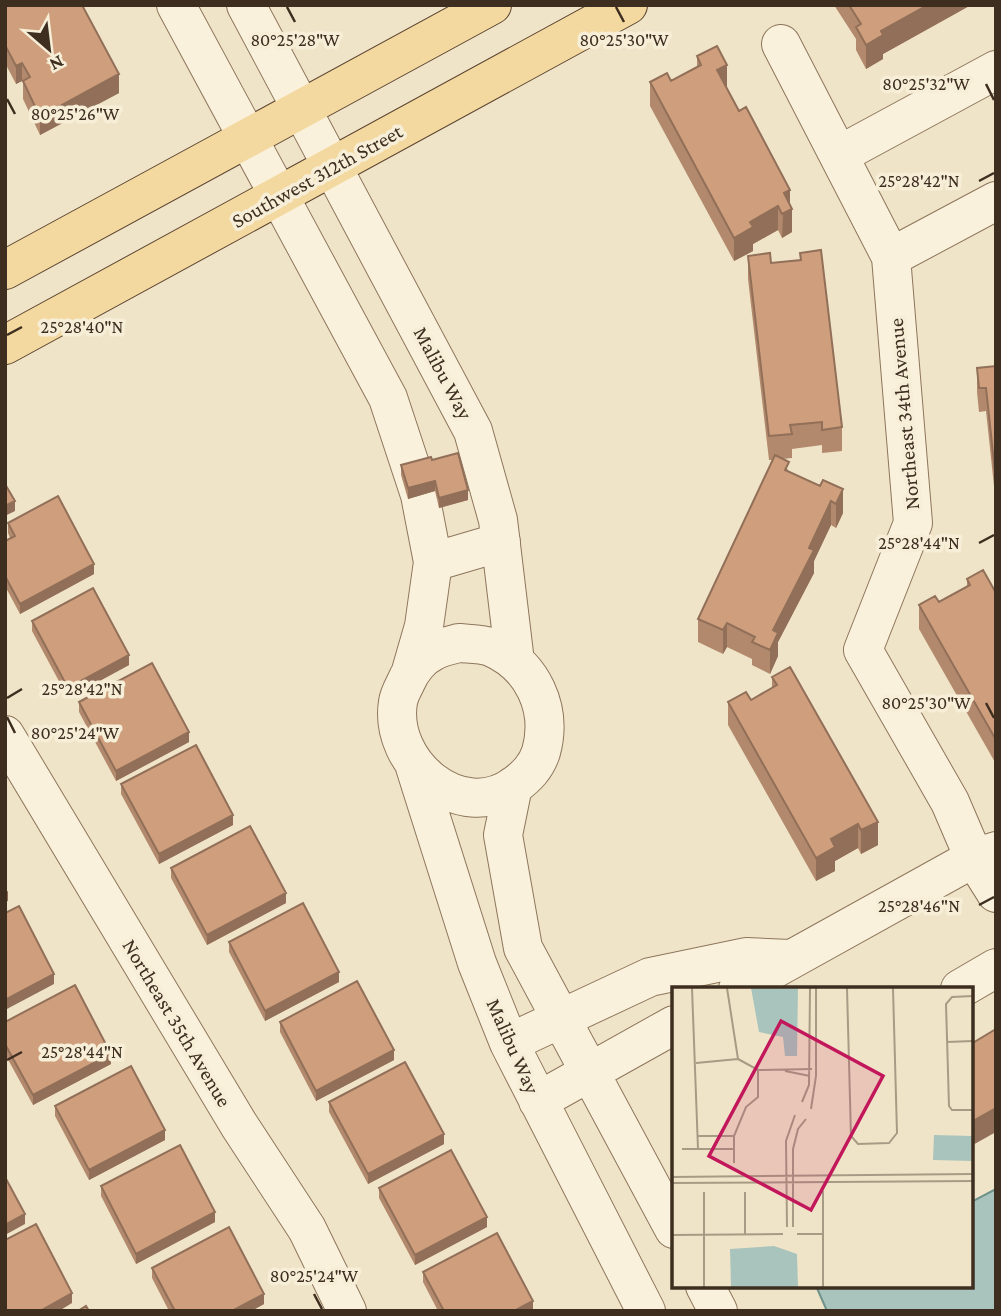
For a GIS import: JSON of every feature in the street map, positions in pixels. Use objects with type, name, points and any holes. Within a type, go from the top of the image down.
[{"type":"main road","points":[[5,270],[492,5]]},
{"type":"main road","name":"Southwest 312th Street","points":[[5,345],[628,5]]},
{"type":"street","name":"Malibu Way","points":[[176,5],[388,398],[420,495],[433,562],[424,626],[411,671],[398,701],[400,736],[415,767],[477,963],[509,1043],[564,1145],[646,1311]]},
{"type":"street","name":"Malibu Way","points":[[246,5],[473,431],[498,520],[515,662]]},
{"type":"street","name":"Northeast 34th Avenue","points":[[781,44],[891,257],[913,523],[863,650],[950,802],[985,855],[996,893]]},
{"type":"street","points":[[839,155],[996,70]]},
{"type":"street","points":[[891,257],[996,201]]},
{"type":"street","points":[[433,562],[501,542]]},
{"type":"street","name":"Malibu Way","points":[[411,671],[432,651],[459,643],[489,646],[515,662],[530,678],[540,697],[545,739],[539,759],[528,776],[503,794],[472,799],[440,789],[415,767]]},
{"type":"street","name":"Northeast 35th Avenue","points":[[5,735],[239,1125],[307,1228],[347,1311]]},
{"type":"street","points":[[513,786],[503,835],[523,948],[588,1074],[672,1225]]},
{"type":"street","points":[[741,987],[985,855]]},
{"type":"street","points":[[509,1043],[650,977],[746,957],[790,959]]},
{"type":"street","points":[[963,987],[996,968]]},
{"type":"street","points":[[538,1101],[672,1026]]},
{"type":"street","points":[[706,1288],[718,1311]]},
{"type":"water","points":[[996,1189],[996,1311],[827,1311],[817,1288],[973,1288],[973,1201]]},
{"type":"building","points":[[5,5],[82,5],[119,74],[40,117],[23,81],[30,77],[22,63],[16,66],[5,45]]},
{"type":"building","points":[[849,5],[928,5],[881,31],[883,35],[866,45],[856,27],[861,24]]},
{"type":"building","points":[[717,46],[727,65],[717,70],[739,111],[746,107],[790,190],[784,193],[792,209],[782,214],[778,206],[750,222],[753,227],[734,238],[650,82],[667,73],[671,81],[701,65],[697,56]]},
{"type":"building","points":[[821,250],[842,427],[822,430],[822,422],[790,425],[792,434],[769,436],[748,256],[770,253],[771,263],[801,260],[800,253]]},
{"type":"building","points":[[996,366],[996,481],[986,388],[979,388],[977,368]]},
{"type":"building","points":[[458,453],[468,490],[439,498],[435,481],[408,488],[401,465]]},
{"type":"building","points":[[775,455],[789,462],[785,470],[820,486],[823,480],[843,489],[836,504],[831,501],[809,548],[814,550],[773,630],[778,633],[770,650],[752,642],[755,637],[727,623],[723,630],[698,619]]},
{"type":"building","points":[[5,484],[15,501],[5,506]]},
{"type":"building","points":[[58,496],[94,564],[20,604],[5,576],[5,541],[15,536],[8,523]]},
{"type":"building","points":[[983,570],[996,593],[996,740],[919,605],[935,596],[939,602],[970,585],[967,579]]},
{"type":"building","points":[[93,588],[129,655],[68,688],[32,621]]},
{"type":"building","points":[[152,663],[189,732],[116,771],[79,702]]},
{"type":"building","points":[[790,667],[878,822],[861,830],[858,824],[831,839],[835,847],[816,858],[728,702],[746,692],[751,700],[777,685],[772,677]]},
{"type":"building","points":[[196,745],[233,815],[159,854],[121,784]]},
{"type":"building","points":[[250,826],[286,893],[207,935],[171,868]]},
{"type":"building","points":[[303,903],[339,972],[265,1011],[229,942]]},
{"type":"building","points":[[19,906],[54,974],[5,1000],[5,913]]},
{"type":"building","points":[[357,981],[394,1050],[316,1091],[280,1022]]},
{"type":"building","points":[[75,985],[111,1054],[33,1095],[5,1044],[5,1022]]},
{"type":"building","points":[[996,1029],[996,1108],[973,1121],[973,1043]]},
{"type":"building","points":[[405,1062],[444,1134],[368,1174],[329,1102]]},
{"type":"building","points":[[131,1066],[165,1130],[89,1170],[55,1106]]},
{"type":"building","points":[[180,1145],[215,1212],[136,1254],[101,1186]]},
{"type":"building","points":[[451,1150],[487,1217],[415,1255],[379,1188]]},
{"type":"building","points":[[5,1177],[25,1214],[5,1225]]},
{"type":"building","points":[[36,1224],[72,1293],[40,1311],[5,1311],[5,1240]]},
{"type":"building","points":[[229,1227],[264,1294],[232,1311],[175,1311],[152,1268]]},
{"type":"building","points":[[497,1233],[533,1301],[514,1311],[444,1311],[423,1272]]}]
